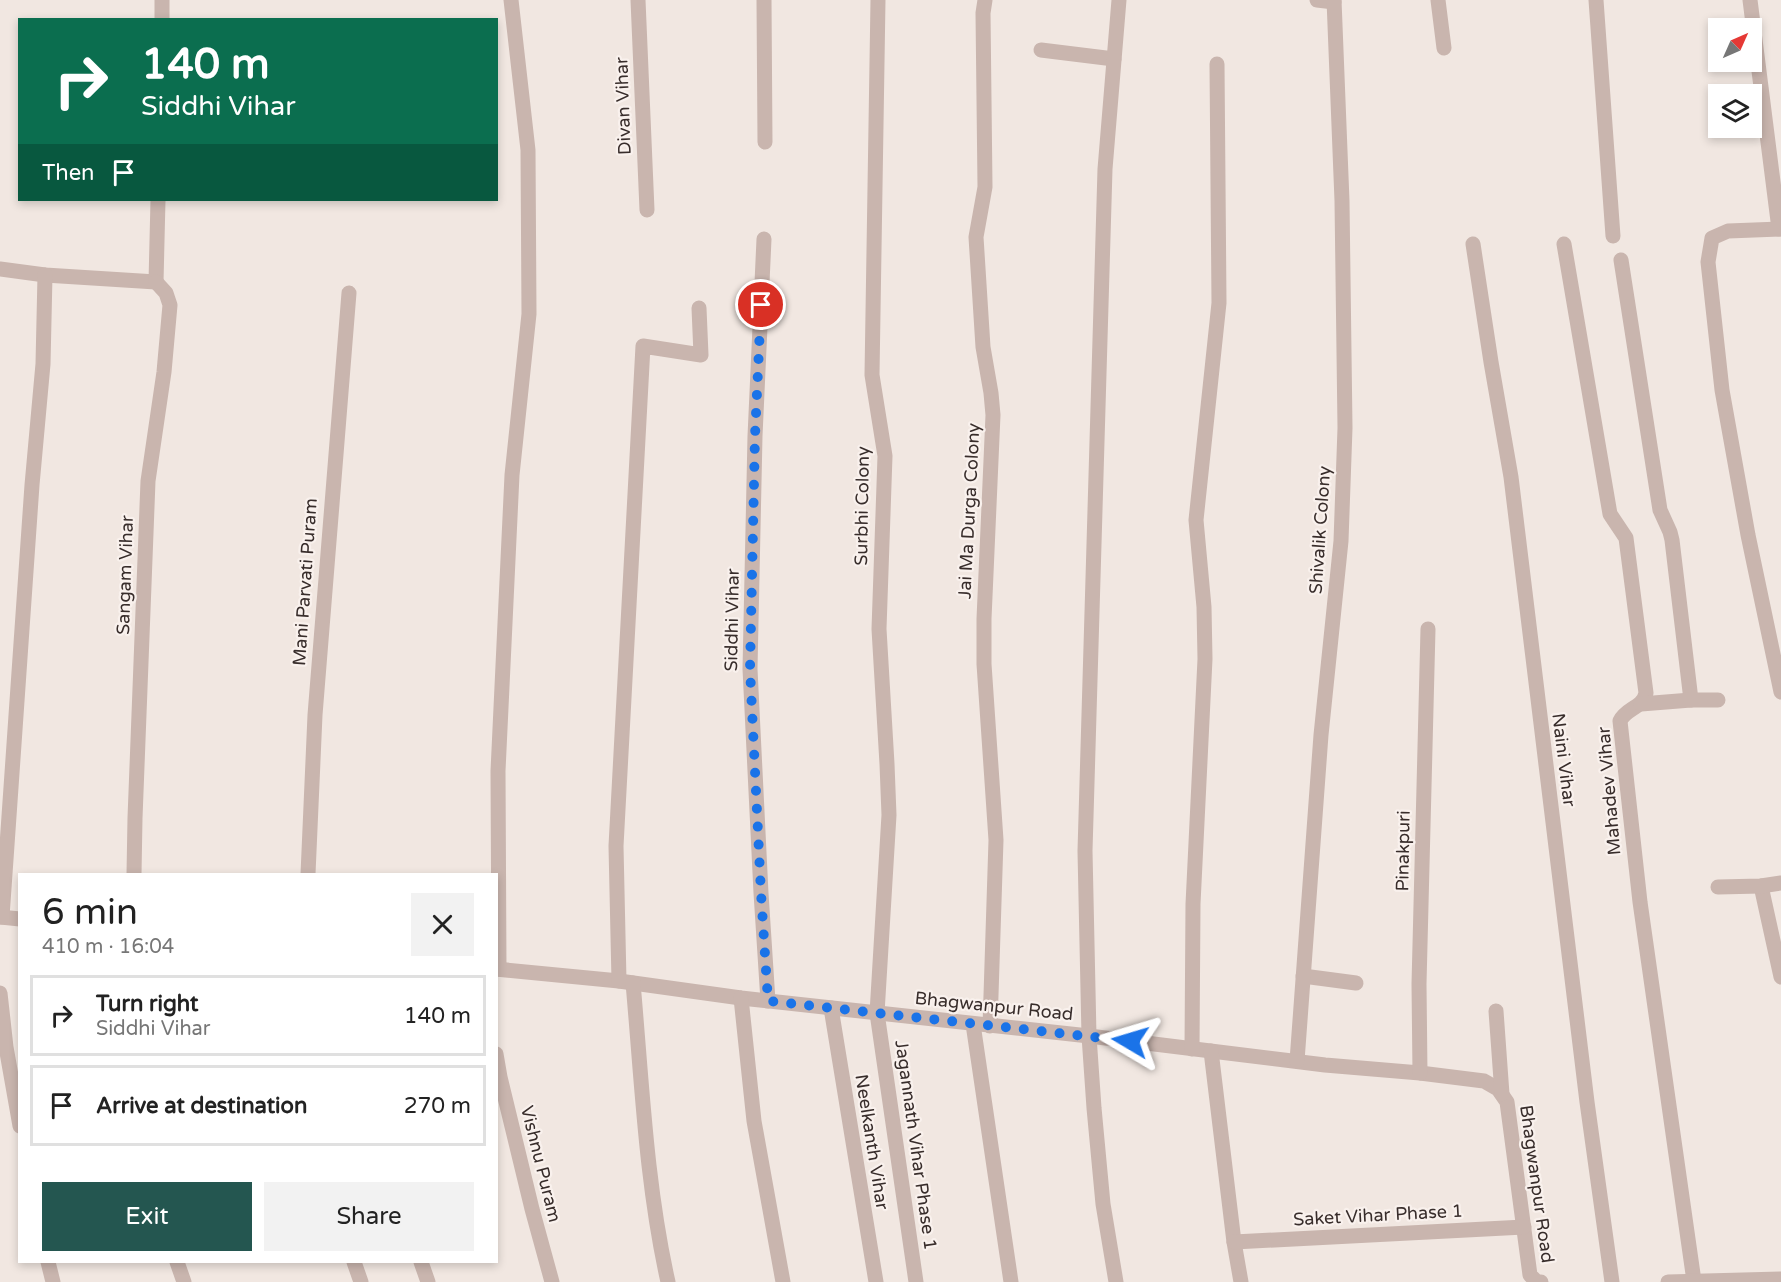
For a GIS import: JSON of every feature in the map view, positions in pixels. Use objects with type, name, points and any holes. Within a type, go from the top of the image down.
[{"type":"street","points":[[162,0],[162,18]]},
{"type":"street","points":[[498,969],[499,747],[512,475],[530,314],[528,150],[511,0]]},
{"type":"street","name":"Divan Vihar","points":[[638,0],[647,210]]},
{"type":"street","points":[[764,0],[765,142]]},
{"type":"street","name":"Surbhi Colony","points":[[877,1013],[889,815],[879,629],[885,456],[872,375],[878,0]]},
{"type":"street","name":"Jai Ma Durga Colony","points":[[985,0],[983,13],[985,187],[976,237],[983,346],[993,415],[984,619],[985,687],[996,840],[990,1026]]},
{"type":"street","points":[[1116,1282],[1103,1204],[1094,1108],[1089,1036],[1085,851],[1105,169],[1119,0]]},
{"type":"street","points":[[1317,0],[1334,1]]},
{"type":"street","points":[[1438,0],[1444,48]]},
{"type":"street","points":[[1596,0],[1613,236]]},
{"type":"street","points":[[1750,0],[1780,229],[1728,231],[1712,238],[1708,262],[1722,390],[1748,536],[1781,692]]},
{"type":"street","name":"Shivalik Colony","points":[[1297,1061],[1321,735],[1341,541],[1345,428],[1342,201],[1334,1]]},
{"type":"street","points":[[1041,50],[1114,59]]},
{"type":"street","points":[[1192,1049],[1193,904],[1205,660],[1204,607],[1196,520],[1219,303],[1217,64]]},
{"type":"street","points":[[0,269],[45,275],[156,282],[158,201]]},
{"type":"street","name":"Siddhi Vihar","points":[[764,239],[755,436],[750,669],[768,1001]]},
{"type":"street","name":"Naini Vihar","points":[[1473,244],[1510,477],[1612,1282]]},
{"type":"street","points":[[1564,244],[1610,514],[1626,538],[1646,693],[1641,704]]},
{"type":"street","points":[[1621,260],[1660,510],[1672,540],[1691,700]]},
{"type":"street","points":[[18,920],[1,917],[32,485],[43,364],[45,275]]},
{"type":"street","name":"Sangam Vihar","points":[[134,873],[148,481],[164,372],[170,305],[166,293],[156,282]]},
{"type":"street","name":"Mani Parvati Puram","points":[[308,873],[315,714],[349,293]]},
{"type":"street","points":[[668,1282],[651,1186],[626,982],[615,846],[643,346],[701,355],[699,308]]},
{"type":"street","name":"Pinakpuri","points":[[1420,1073],[1419,984],[1428,629]]},
{"type":"street","points":[[1641,704],[1718,700]]},
{"type":"street","name":"Mahadev Vihar","points":[[1641,704],[1623,714],[1620,721],[1640,902],[1694,1281]]},
{"type":"street","points":[[1718,887],[1781,884]]},
{"type":"street","points":[[1761,886],[1781,977]]},
{"type":"street","name":"Bhagwanpur Road","points":[[498,969],[626,982],[741,998],[1089,1036],[1211,1052],[1484,1081],[1498,1089],[1508,1102],[1530,1280]]},
{"type":"street","points":[[1304,976],[1356,983]]},
{"type":"street","points":[[0,993],[6,1047],[18,1115]]},
{"type":"street","points":[[741,998],[754,1121],[783,1282]]},
{"type":"street","name":"Neelkanth Vihar","points":[[831,1008],[876,1282]]},
{"type":"street","points":[[1496,1011],[1502,1094]]},
{"type":"street","name":"Jagannath Vihar Phase 1","points":[[877,1013],[916,1282]]},
{"type":"street","points":[[973,1024],[1011,1282]]},
{"type":"street","points":[[1211,1052],[1241,1282]]},
{"type":"street","name":"Vishnu Puram","points":[[498,1066],[552,1282]]},
{"type":"street","name":"Saket Vihar Phase 1","points":[[1234,1242],[1524,1227]]},
{"type":"street","points":[[48,1263],[53,1282]]},
{"type":"street","points":[[177,1263],[184,1282]]},
{"type":"street","points":[[354,1263],[361,1282]]},
{"type":"street","points":[[421,1263],[428,1282]]},
{"type":"street","points":[[1668,1282],[1781,1279]]},
{"type":"route","points":[[761,305],[755,436],[750,669],[768,1001],[1130,1041]]}]
